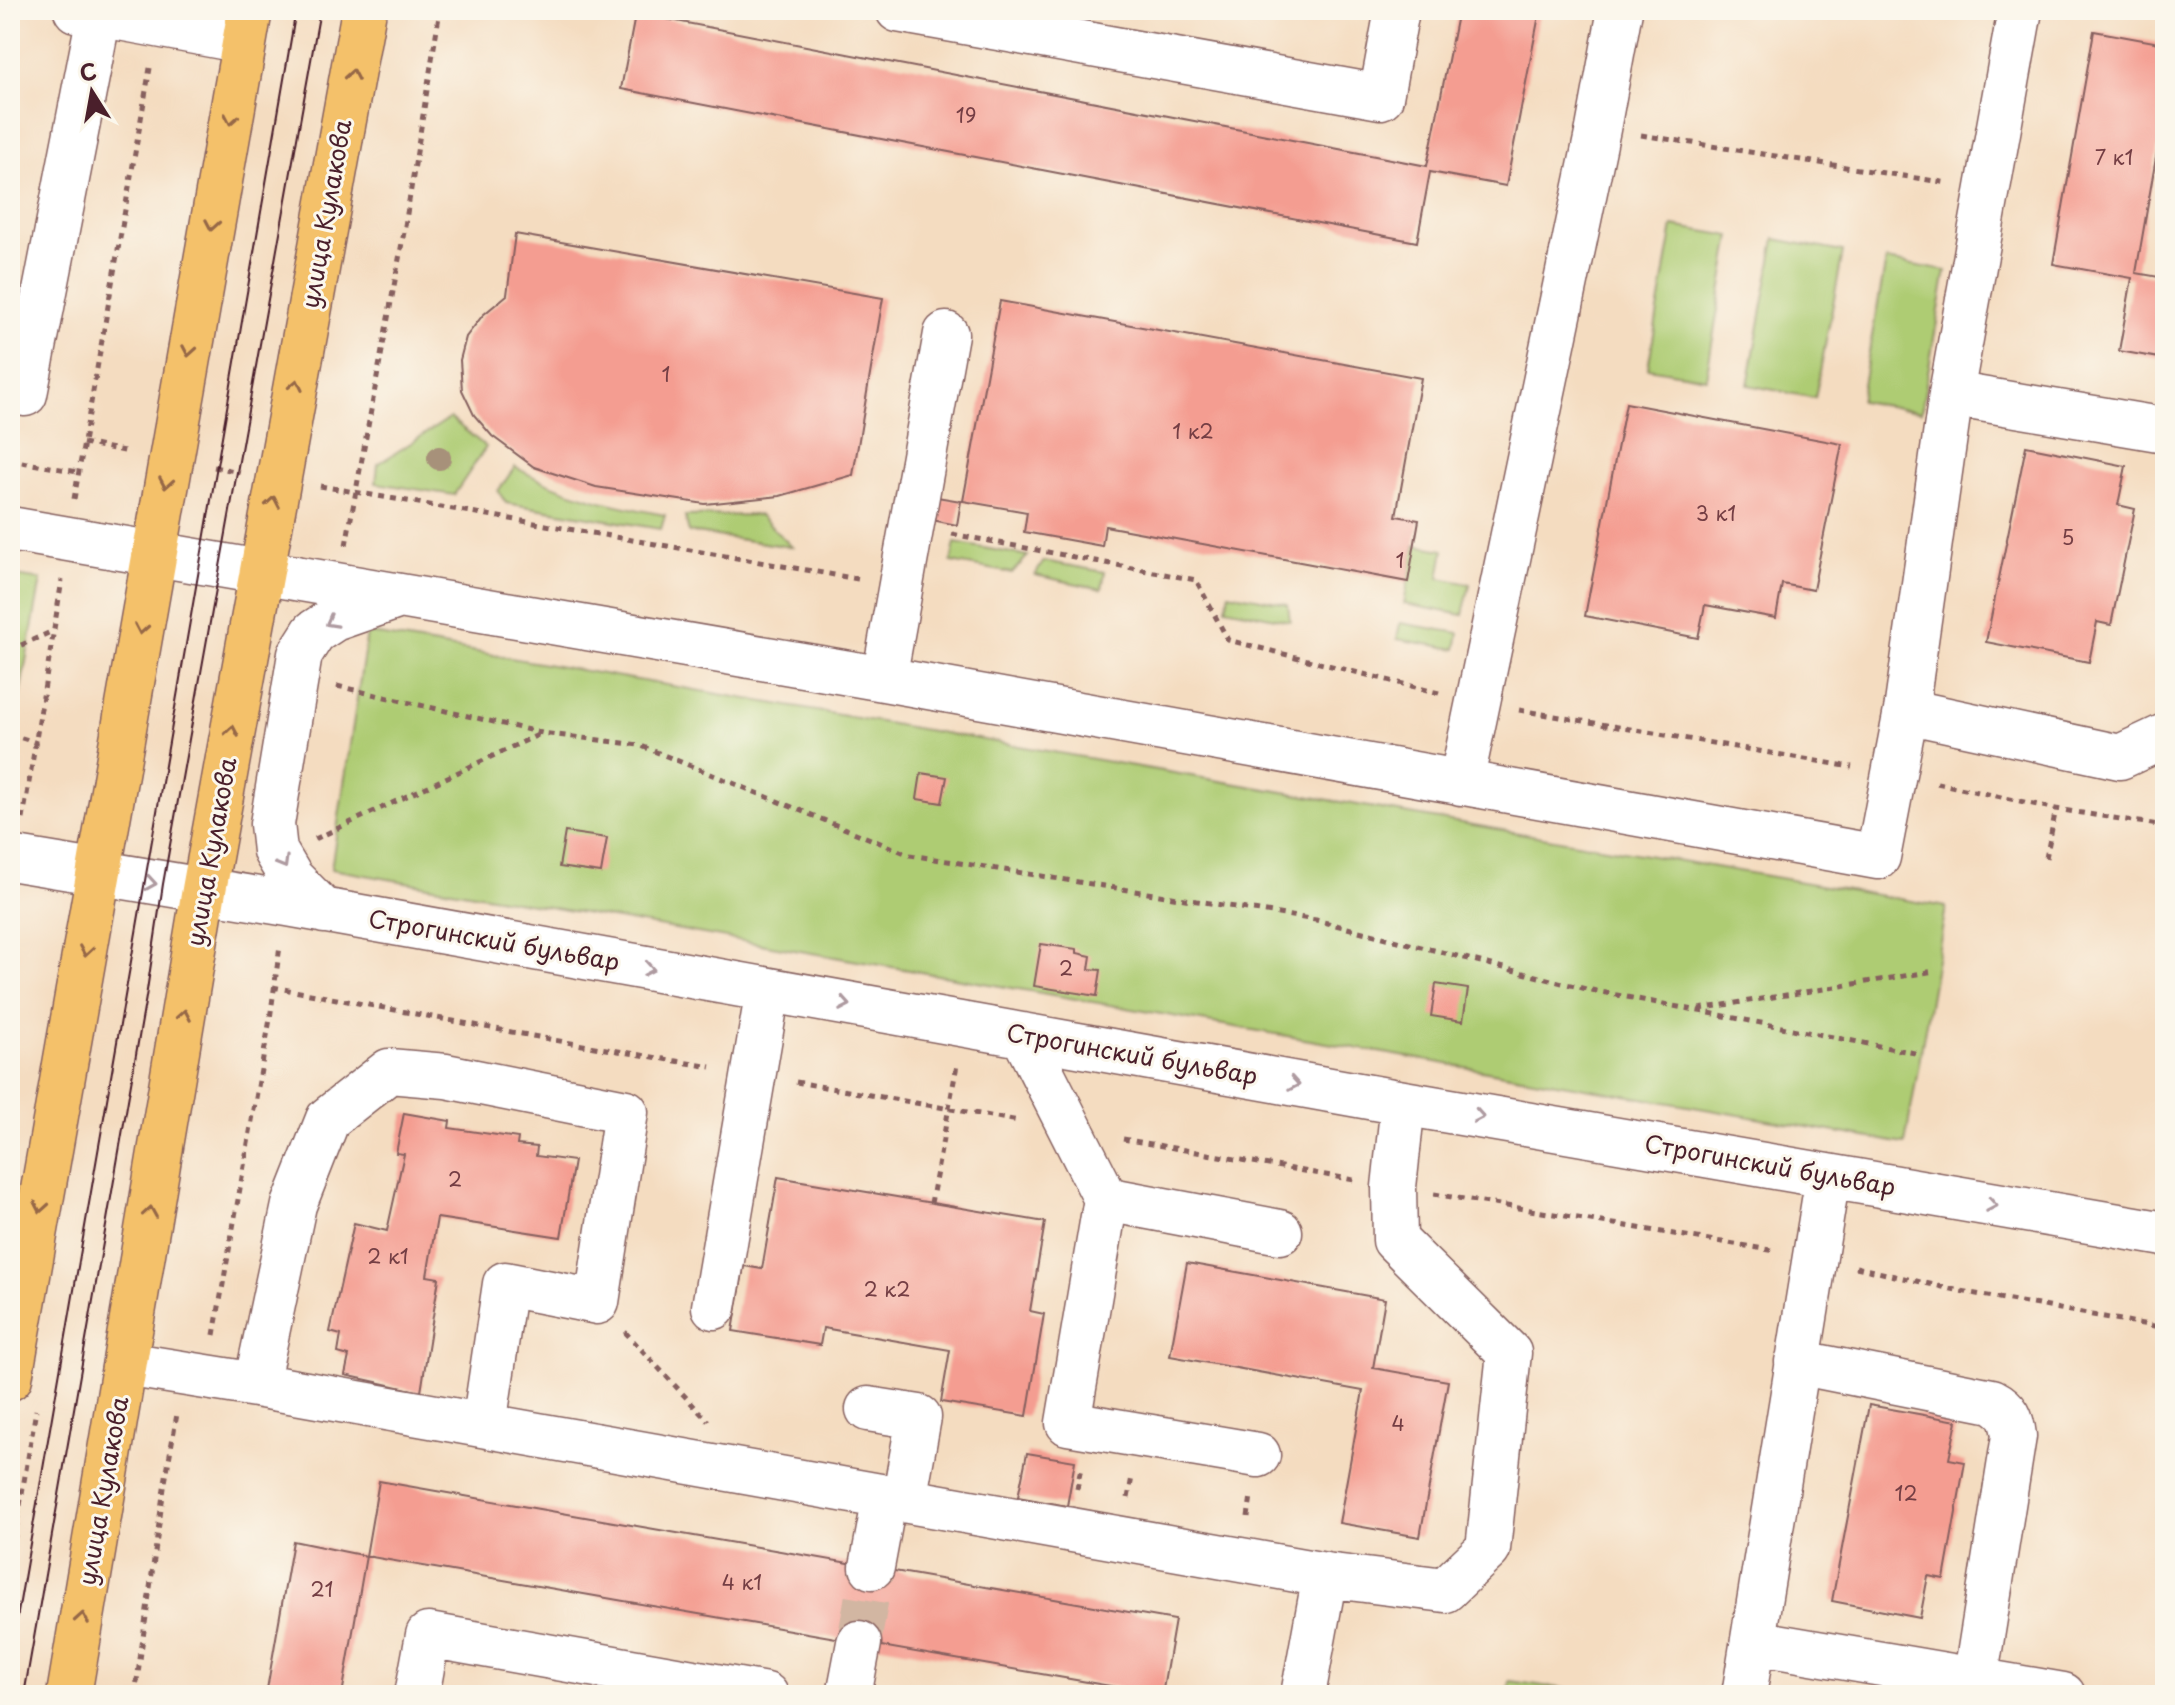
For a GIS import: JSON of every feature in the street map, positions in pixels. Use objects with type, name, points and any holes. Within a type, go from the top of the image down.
[{"type":"main road","name":"улица Кулакова","points":[[69,1695],[204,890],[364,10]]},
{"type":"main road","points":[[24,1388],[99,875],[247,26]]},
{"type":"street","points":[[898,10],[1381,97],[1397,10]]},
{"type":"street","points":[[1461,783],[1598,129],[1620,10]]},
{"type":"street","points":[[10,529],[884,679],[1878,857],[1906,711],[1951,394],[2020,10]]},
{"type":"street","points":[[10,392],[25,394],[87,12],[157,27],[247,26]]},
{"type":"street","points":[[884,679],[946,334]]},
{"type":"street","points":[[1951,394],[2165,430]]},
{"type":"street","points":[[324,911],[291,878],[275,851],[272,824],[300,654],[314,632],[334,619],[404,595]]},
{"type":"street","points":[[1906,711],[2120,757],[2165,736]]},
{"type":"street","name":"Строгинский бульвар","points":[[13,859],[2165,1234]]},
{"type":"street","points":[[714,1307],[768,990]]},
{"type":"street","points":[[1023,1035],[1106,1199],[1068,1423],[1258,1455]]},
{"type":"street","points":[[256,1385],[294,1205],[328,1119],[389,1071],[446,1076],[626,1112],[597,1302],[505,1284],[484,1425]]},
{"type":"street","points":[[125,1364],[1325,1575],[1445,1590],[1488,1549],[1509,1353],[1395,1240],[1394,1187],[1403,1103]]},
{"type":"street","points":[[1744,1695],[1828,1176]]},
{"type":"street","points":[[1106,1199],[1280,1232]]},
{"type":"street","points":[[1797,1362],[1992,1401],[2003,1406],[2012,1419],[2014,1436],[1975,1681]]},
{"type":"street","points":[[868,1409],[919,1417],[872,1567]]},
{"type":"street","points":[[1303,1695],[1325,1575]]},
{"type":"street","points":[[417,1695],[428,1635],[766,1695]]},
{"type":"street","points":[[1753,1642],[2063,1695]]},
{"type":"street","points":[[849,1695],[859,1643]]},
{"type":"path","points":[[346,545],[404,232],[440,10]]},
{"type":"path","points":[[13,859],[37,743],[78,472],[157,27]]},
{"type":"path","points":[[1598,129],[1988,189]]},
{"type":"path","points":[[83,443],[900,586]]},
{"type":"path","points":[[10,460],[78,472]]},
{"type":"path","points":[[947,533],[1196,580],[1228,640],[1476,703],[1893,774],[2056,809],[2165,826]]},
{"type":"path","points":[[10,650],[54,630]]},
{"type":"path","points":[[325,683],[542,733],[639,745],[910,855],[1316,920],[1586,989],[1920,1054]]},
{"type":"path","points":[[311,841],[542,733]]},
{"type":"path","points":[[10,734],[37,743]]},
{"type":"path","points":[[2046,858],[2056,809]]},
{"type":"path","points":[[135,1695],[164,1488],[184,1375],[210,1357],[270,1019],[280,945]]},
{"type":"path","points":[[1694,1010],[1935,971]]},
{"type":"path","points":[[273,987],[554,1040],[1814,1258],[1960,1291],[2165,1328]]},
{"type":"path","points":[[931,1203],[965,1025]]},
{"type":"path","points":[[597,1302],[757,1474]]},
{"type":"path","points":[[14,1541],[24,1388]]},
{"type":"path","points":[[1070,1529],[1088,1426]]},
{"type":"path","points":[[1121,1539],[1140,1435]]},
{"type":"path","points":[[1241,1560],[1258,1455]]},
{"type":"green space","points":[[1673,226],[1731,236],[1706,378],[1648,368]]},
{"type":"green space","points":[[1775,239],[1843,252],[1815,398],[1748,385]]},
{"type":"green space","points":[[1886,260],[1946,271],[1921,412],[1860,401]]},
{"type":"green space","points":[[450,418],[486,447],[454,495],[376,483],[378,464]]},
{"type":"green space","points":[[515,467],[569,491],[607,503],[665,515],[661,529],[506,503],[498,491]]},
{"type":"green space","points":[[760,515],[792,547],[689,532],[685,516]]},
{"type":"green space","points":[[955,543],[1028,556],[1012,573],[951,562]]},
{"type":"green space","points":[[1415,545],[1444,550],[1439,578],[1470,584],[1463,615],[1404,604]]},
{"type":"green space","points":[[1044,561],[1105,572],[1102,589],[1035,575]]},
{"type":"green space","points":[[10,575],[41,580],[10,748]]},
{"type":"green space","points":[[1229,593],[1288,604],[1290,621],[1226,608]]},
{"type":"green space","points":[[1400,623],[1459,633],[1456,649],[1397,639]]},
{"type":"green space","points":[[367,633],[1946,907],[1905,1144],[331,869]]},
{"type":"green space","points":[[1510,1681],[1579,1691],[1578,1695],[1508,1695]]},
{"type":"building","points":[[585,10],[640,10],[640,14],[1427,166],[1458,10],[1540,10],[1506,186],[1430,172],[1417,242],[621,89],[634,21]]},
{"type":"building","points":[[2094,31],[2165,44],[2165,106],[2136,273],[2165,278],[2165,359],[2119,351],[2132,278],[2053,264]]},
{"type":"building","points":[[515,234],[883,298],[853,475],[780,496],[705,504],[596,487],[534,467],[492,436],[474,415],[462,390],[460,360],[466,337],[483,315],[507,295]]},
{"type":"building","points":[[1000,301],[1421,378],[1396,516],[1419,520],[1408,582],[1105,526],[1102,546],[1024,532],[1027,512],[963,501]]},
{"type":"building","points":[[1626,403],[1842,444],[1813,590],[1782,584],[1776,618],[1705,605],[1698,638],[1585,616]]},
{"type":"building","points":[[2026,446],[2126,466],[2118,505],[2135,509],[2111,625],[2097,622],[2089,662],[1986,642]]},
{"type":"building","points":[[931,496],[961,501],[957,525],[927,519]]},
{"type":"building","points":[[921,773],[947,777],[942,803],[917,799]]},
{"type":"building","points":[[565,832],[607,838],[601,873],[559,867]]},
{"type":"building","points":[[1041,944],[1077,949],[1077,953],[1091,956],[1089,969],[1101,970],[1097,996],[1034,986]]},
{"type":"building","points":[[1436,984],[1468,989],[1463,1021],[1431,1016]]},
{"type":"building","points":[[404,1113],[450,1121],[449,1128],[518,1138],[517,1145],[537,1147],[536,1156],[574,1161],[561,1237],[437,1218],[427,1276],[439,1278],[421,1392],[345,1375],[349,1356],[338,1353],[341,1335],[330,1332],[354,1223],[387,1231],[404,1154],[396,1153]]},
{"type":"building","points":[[778,1177],[1045,1222],[1030,1311],[1044,1314],[1027,1416],[941,1402],[950,1350],[823,1328],[820,1345],[733,1331],[744,1266],[762,1269]]},
{"type":"building","points":[[1187,1263],[1385,1299],[1373,1368],[1448,1381],[1420,1537],[1339,1523],[1363,1391],[1170,1356]]},
{"type":"building","points":[[1869,1405],[1957,1421],[1949,1459],[1965,1462],[1944,1579],[1928,1576],[1920,1618],[1832,1601]]},
{"type":"building","points":[[1027,1453],[1075,1461],[1067,1506],[1018,1497]]},
{"type":"building","points":[[379,1481],[1175,1620],[1162,1695],[366,1556]]},
{"type":"building","points":[[293,1541],[366,1556],[342,1695],[266,1695]]},
{"type":"tunnel","points":[[859,1643],[872,1567]]},
{"type":"tram line","points":[[10,1659],[296,10]]},
{"type":"tram line","points":[[24,1695],[163,884],[320,10]]}]
